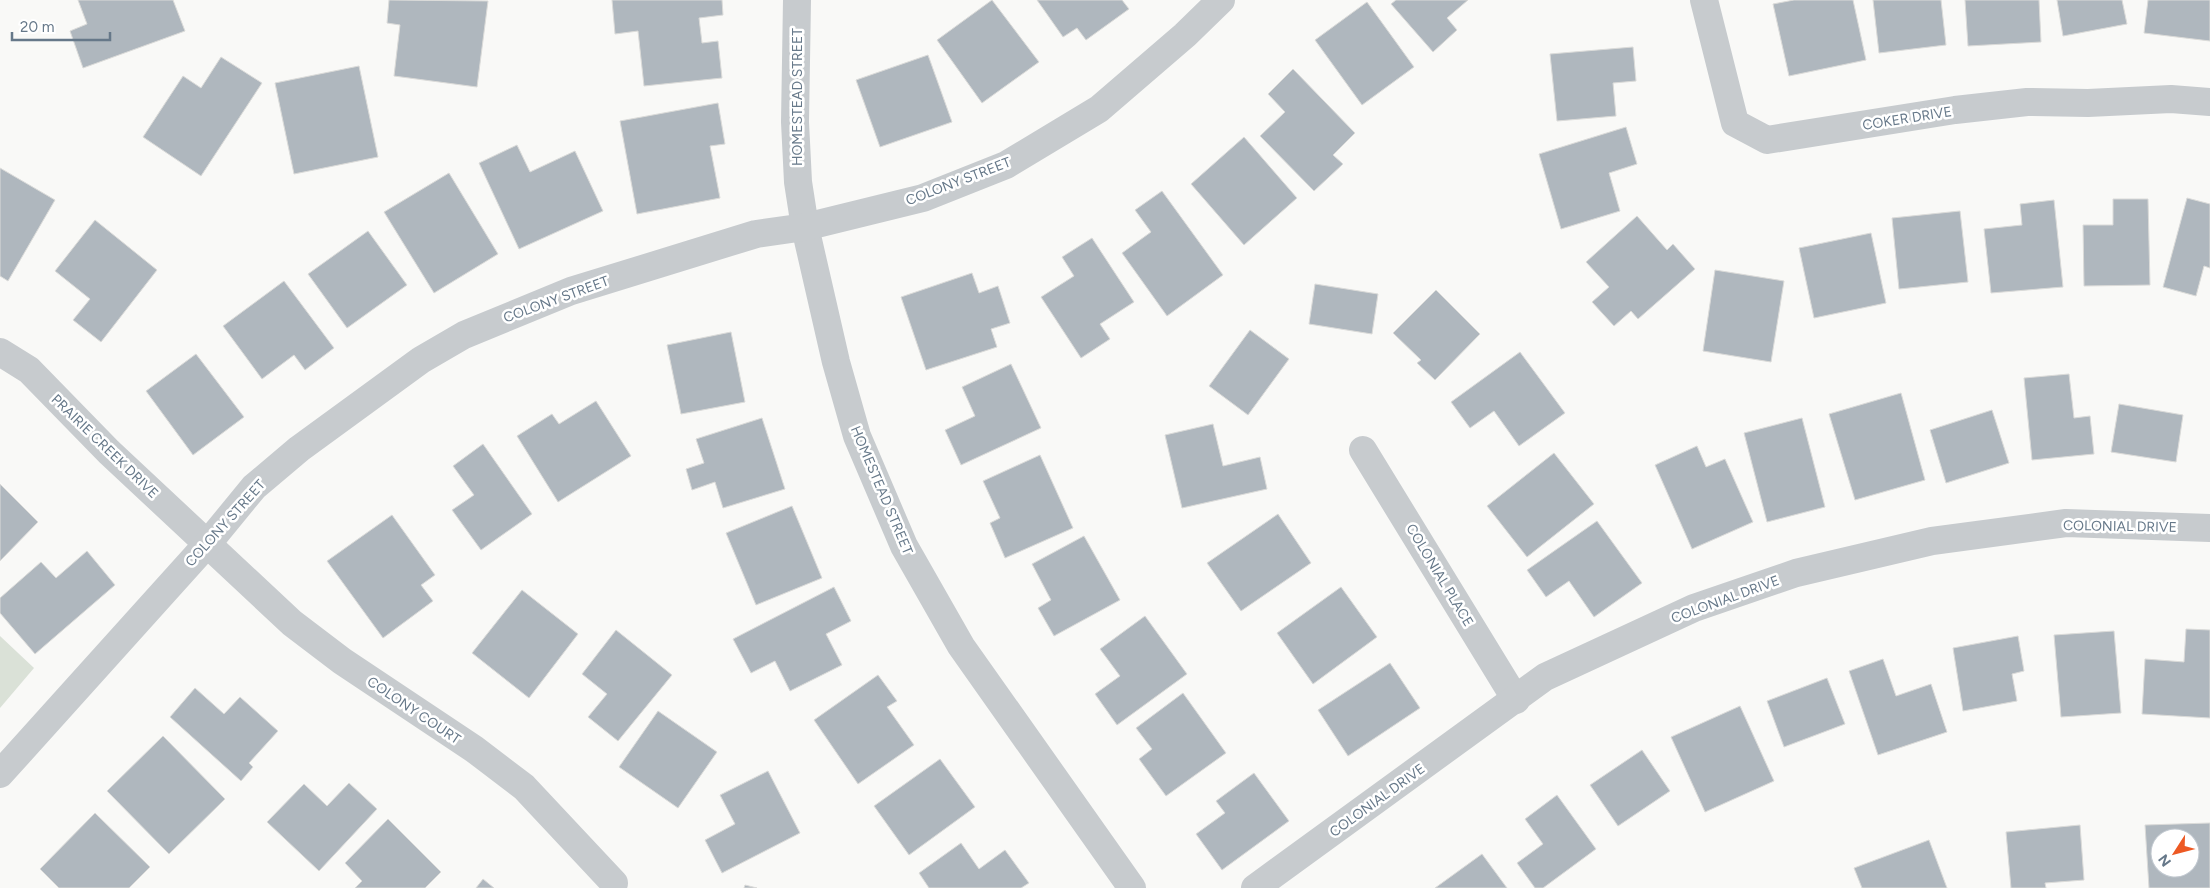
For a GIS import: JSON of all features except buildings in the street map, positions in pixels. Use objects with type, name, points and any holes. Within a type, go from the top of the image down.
[{"type":"street","name":"HOMESTEAD STREET","points":[[797,0],[795,122],[798,182],[805,227],[836,362],[857,436],[904,546],[961,646],[1132,888]]},
{"type":"street","name":"COLONY STREET","points":[[0,774],[208,543],[254,487],[299,449],[421,360],[464,335],[571,291],[756,234],[805,227],[923,198],[1006,165],[1099,109],[1185,35],[1221,0]]},
{"type":"street","name":"COKER DRIVE","points":[[1704,0],[1735,124],[1767,140],[1955,110],[2027,102],[2088,103],[2171,99],[2210,102]]},
{"type":"street","name":"PRAIRIE CREEK DRIVE","points":[[0,352],[29,370],[109,452],[208,543]]},
{"type":"street","name":"COLONIAL PLACE","points":[[1363,450],[1516,700]]},
{"type":"street","name":"COLONIAL DRIVE","points":[[1255,888],[1516,700],[1545,677],[1694,608],[1796,573],[1932,542],[2066,523],[2210,528]]},
{"type":"street","name":"COLONY COURT","points":[[208,543],[292,623],[342,661],[474,750],[524,787],[614,883]]},
{"type":"shaded area","points":[[0,636],[34,668],[0,708]]}]
